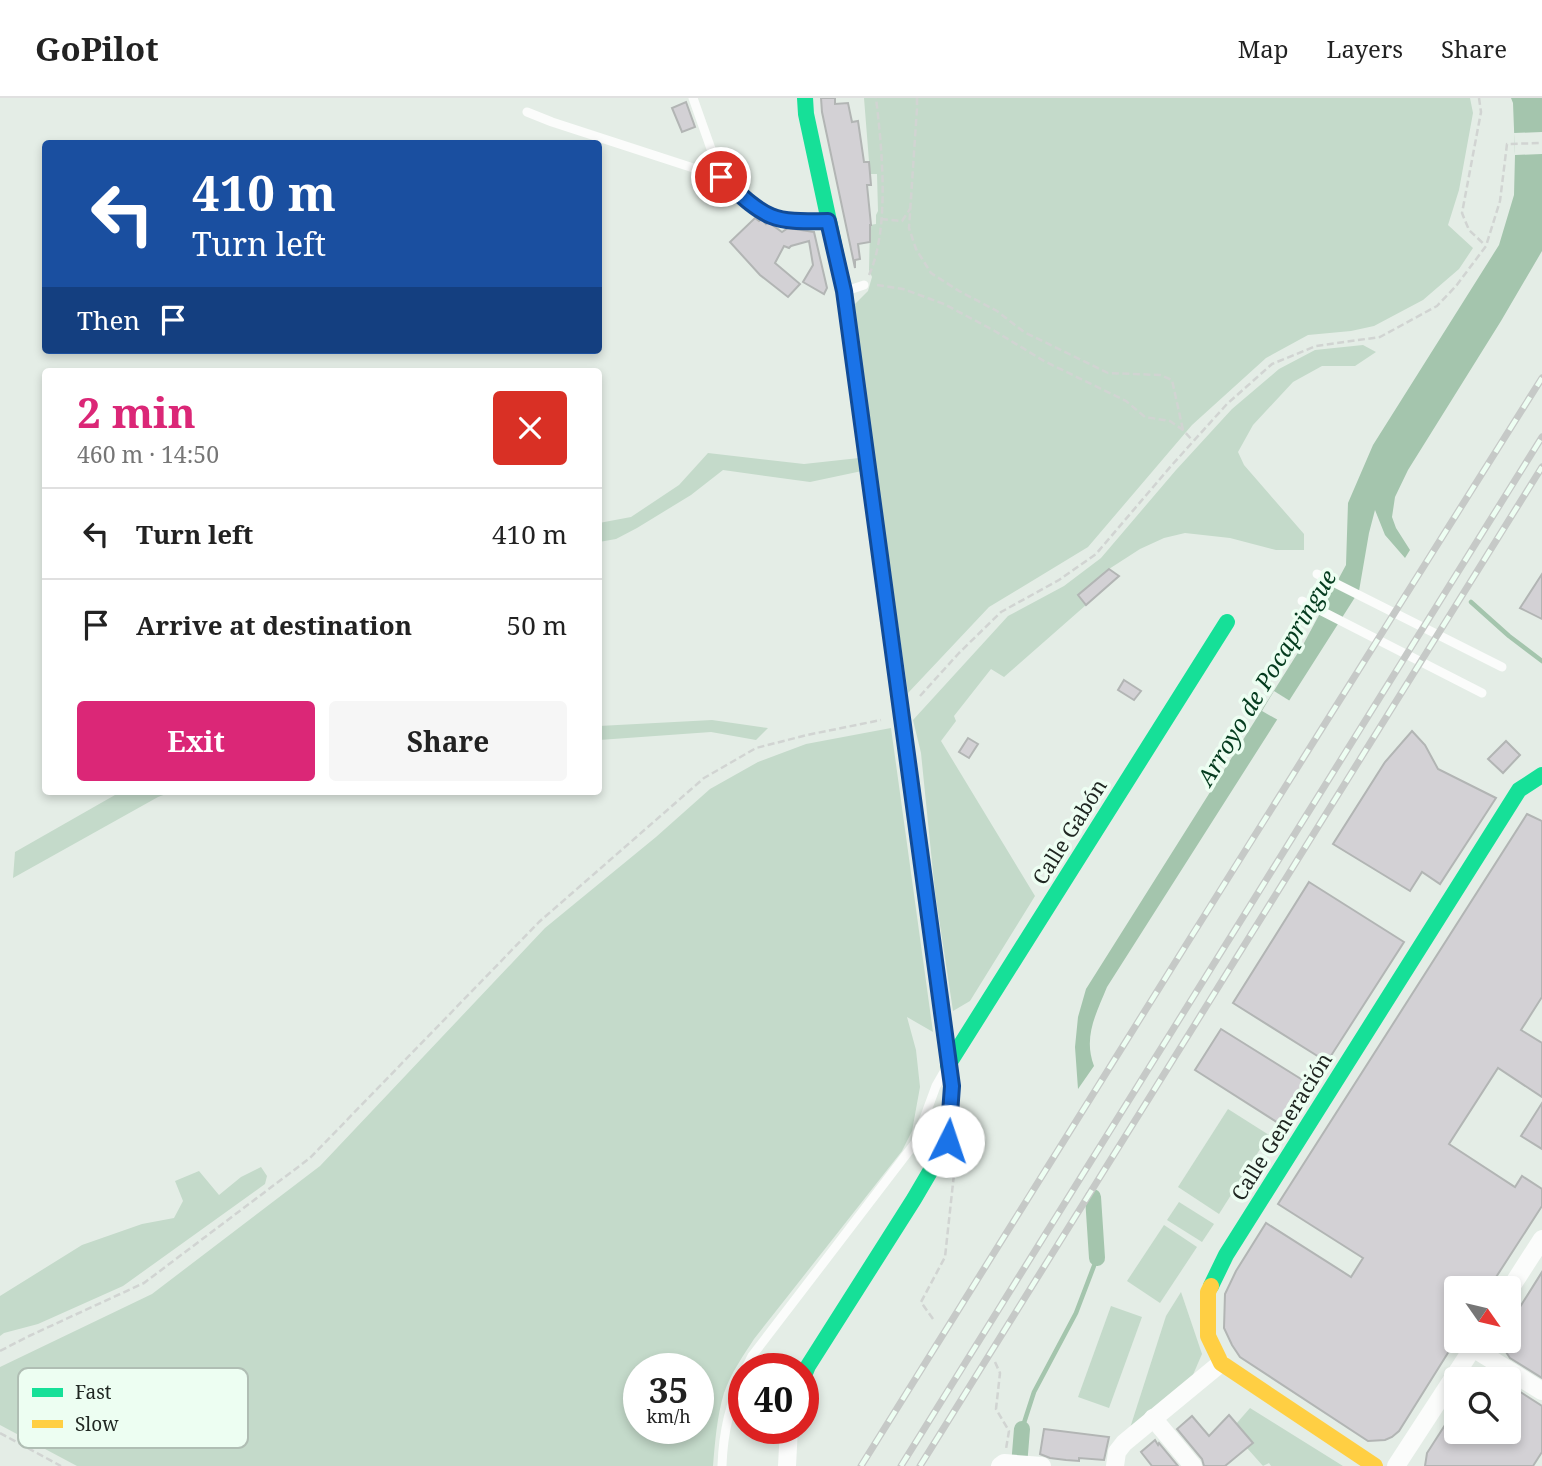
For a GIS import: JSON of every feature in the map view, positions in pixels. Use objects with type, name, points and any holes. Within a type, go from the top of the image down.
[{"type":"street","points":[[805,98],[806,114],[844,291],[952,1086],[948,1141],[816,1353]]},
{"type":"street","name":"Calle Gabón","points":[[948,1065],[1227,622]]},
{"type":"street","name":"Calle Generación","points":[[1221,1363],[1208,1336],[1208,1292],[1226,1255],[1519,790],[1542,775]]},
{"type":"street","points":[[1518,1276],[1542,1239]]},
{"type":"street","points":[[1396,1466],[1470,1353]]},
{"type":"street","points":[[1489,1353],[1542,1391]]},
{"type":"street","points":[[1115,1466],[1117,1452],[1124,1443],[1221,1363],[1376,1466]]},
{"type":"street","points":[[1153,1418],[1192,1466]]},
{"type":"street","points":[[787,1466],[788,1444]]},
{"type":"lane","points":[[693,98],[721,177]]},
{"type":"lane","points":[[527,112],[721,177],[757,208],[772,216],[828,221]]},
{"type":"lane","points":[[844,291],[864,285]]},
{"type":"lane","points":[[1317,573],[1502,667]]},
{"type":"lane","points":[[1302,601],[1482,693]]},
{"type":"lane","points":[[754,1353],[915,1143],[936,1086],[948,1065]]},
{"type":"lane","points":[[722,1466],[728,1420]]},
{"type":"path","points":[[876,98],[882,188],[881,219],[876,256],[864,285],[903,289],[944,304],[1044,361],[1126,401],[1145,417],[1170,421],[1194,441]]},
{"type":"path","points":[[917,98],[909,228],[916,249],[931,273],[996,311],[1024,332],[1108,373],[1160,375],[1172,380],[1182,430]]},
{"type":"path","points":[[1479,98],[1481,112],[1462,213],[1469,230],[1486,246]]},
{"type":"path","points":[[0,1351],[144,1283],[310,1158],[538,922],[704,778],[756,748],[901,716],[1001,612],[1059,580],[1096,554],[1227,404],[1272,364],[1316,346],[1380,337],[1437,306],[1486,246],[1500,201],[1507,144],[1542,143]]},
{"type":"path","points":[[881,219],[902,221],[911,208]]},
{"type":"path","points":[[933,1319],[920,1302],[945,1257],[952,1178],[956,1167]]},
{"type":"path","points":[[995,1362],[1000,1373],[996,1409],[1009,1431],[1017,1465]]},
{"type":"path","points":[[0,1433],[18,1443]]},
{"type":"path","points":[[28,1448],[61,1466]]},
{"type":"shaded area","points":[[864,98],[1470,98],[1473,113],[1459,190],[1448,225],[1473,248],[1459,269],[1423,300],[1374,326],[1308,335],[1266,358],[1192,425],[1088,547],[989,607],[908,693],[852,307],[868,291],[872,277],[869,270],[870,225],[876,224],[878,211],[877,174],[870,174]]},
{"type":"shaded area","points":[[1511,98],[1542,98],[1542,251],[1408,470],[1395,497],[1392,517],[1410,550],[1405,558],[1385,535],[1375,510],[1359,591],[1107,987],[1090,1035],[1094,1066],[1078,1089],[1075,1047],[1078,1017],[1086,989],[1304,643],[1346,565],[1348,503],[1373,445],[1499,245],[1514,195],[1515,155]]},
{"type":"shaded area","points":[[1363,345],[1376,352],[1355,366],[1322,366],[1293,382],[1253,425],[1238,452],[1244,465],[1304,534],[1304,550],[1276,550],[1230,538],[1185,533],[1164,538],[1140,549],[1109,569],[1078,595],[1086,605],[1004,677],[991,669],[954,716],[956,721],[941,741],[1035,896],[970,1001],[953,1011],[935,892],[921,753],[913,720],[1008,616],[1064,586],[1101,558],[1232,409],[1279,369],[1315,350]]},
{"type":"shaded area","points":[[708,453],[804,464],[859,458],[862,471],[810,482],[723,470],[691,495],[637,528],[616,539],[602,541],[602,522],[631,517],[679,485]]},
{"type":"shaded area","points":[[712,720],[768,728],[756,740],[711,732],[602,740],[602,726]]},
{"type":"shaded area","points":[[891,728],[933,1032],[907,1017],[916,1050],[920,1087],[912,1131],[902,1151],[745,1353],[728,1353],[728,1384],[717,1429],[713,1466],[77,1466],[43,1448],[248,1448],[248,1368],[18,1368],[18,1435],[0,1425],[0,1367],[152,1294],[320,1166],[545,928],[710,789],[758,762],[806,744]]},
{"type":"shaded area","points":[[115,795],[163,795],[13,878],[15,852]]},
{"type":"shaded area","points":[[1228,1109],[1269,1135],[1219,1214],[1178,1187]]},
{"type":"shaded area","points":[[261,1167],[267,1176],[265,1184],[123,1286],[38,1324],[0,1336],[0,1296],[82,1245],[142,1224],[174,1218],[183,1201],[175,1181],[199,1171],[219,1195],[241,1177]]},
{"type":"shaded area","points":[[1179,1202],[1214,1224],[1202,1242],[1167,1220]]},
{"type":"shaded area","points":[[1164,1225],[1197,1247],[1160,1303],[1127,1281]]},
{"type":"shaded area","points":[[1181,1292],[1202,1354],[1192,1377],[1130,1428],[1166,1316]]},
{"type":"shaded area","points":[[1111,1306],[1142,1317],[1109,1408],[1078,1397]]},
{"type":"shaded area","points":[[1250,1408],[1343,1466],[1271,1466],[1269,1463],[1263,1466],[1247,1448],[1236,1424]]},
{"type":"pier","points":[[1542,132],[1542,154],[1515,155],[1514,133]]},
{"type":"pier","points":[[1274,691],[1290,701],[1278,720],[1262,711]]},
{"type":"building","points":[[821,98],[835,98],[835,104],[848,103],[852,122],[858,121],[864,162],[869,162],[871,185],[867,185],[870,242],[858,244],[860,259],[855,260],[855,268],[822,112]]},
{"type":"building","points":[[686,102],[695,127],[682,132],[672,108]]},
{"type":"building","points":[[755,218],[759,221],[762,219],[766,224],[768,222],[782,232],[788,228],[814,232],[827,288],[824,294],[803,282],[813,265],[809,241],[789,248],[784,246],[775,263],[800,284],[788,297],[760,275],[730,242]]},
{"type":"building","points":[[1109,569],[1119,576],[1086,605],[1078,595]]},
{"type":"building","points":[[1542,574],[1542,619],[1520,608]]},
{"type":"building","points":[[1124,680],[1141,691],[1134,700],[1118,690]]},
{"type":"building","points":[[1412,731],[1425,745],[1438,769],[1496,798],[1440,884],[1422,872],[1410,891],[1333,844],[1385,762]]},
{"type":"building","points":[[968,738],[978,744],[969,758],[959,752]]},
{"type":"building","points":[[1506,741],[1520,755],[1503,773],[1488,759]]},
{"type":"building","points":[[1527,814],[1542,821],[1542,997],[1521,1030],[1542,1043],[1542,1097],[1498,1068],[1449,1144],[1515,1187],[1522,1176],[1542,1189],[1542,1206],[1497,1276],[1444,1276],[1444,1353],[1448,1353],[1399,1431],[1392,1437],[1368,1441],[1240,1357],[1232,1345],[1224,1328],[1225,1294],[1266,1223],[1351,1277],[1363,1258],[1278,1204]]},
{"type":"building","points":[[1309,882],[1404,942],[1327,1062],[1233,1003]]},
{"type":"building","points":[[1221,1029],[1309,1084],[1283,1126],[1195,1070]]},
{"type":"building","points":[[1542,1103],[1542,1149],[1521,1136]]},
{"type":"building","points":[[1542,1272],[1542,1378],[1510,1358],[1507,1353],[1521,1353],[1521,1305]]},
{"type":"building","points":[[1521,1392],[1542,1406],[1542,1452],[1533,1466],[1425,1466],[1427,1453],[1444,1427],[1444,1444],[1521,1444]]},
{"type":"building","points":[[1229,1415],[1253,1443],[1225,1466],[1204,1466],[1202,1459],[1177,1429],[1192,1416],[1209,1436]]},
{"type":"building","points":[[1044,1429],[1109,1437],[1104,1460],[1066,1460],[1040,1454]]},
{"type":"building","points":[[1155,1440],[1178,1466],[1152,1466],[1141,1452]]},
{"type":"waterway","points":[[1471,602],[1542,661]]},
{"type":"waterway","name":"Arroyo de Pocapringue","points":[[1093,1197],[1097,1258]]},
{"type":"waterway","name":"Arroyo de Pocapringue","points":[[1022,1429],[1034,1392],[1076,1313],[1097,1258]]},
{"type":"waterway","name":"Arroyo de Pocapringue","points":[[1019,1466],[1022,1429]]},
{"type":"railway","points":[[861,1466],[1542,378]]},
{"type":"railway","points":[[901,1466],[1542,437]]},
{"type":"railway","points":[[920,1466],[1542,467]]},
{"type":"traffic: fast","points":[[805,98],[806,114],[844,291],[868,466]]},
{"type":"traffic: fast","points":[[948,1065],[1227,622]]},
{"type":"traffic: fast","points":[[1211,1286],[1226,1255],[1519,790],[1542,775]]},
{"type":"traffic: fast","points":[[816,1353],[948,1141],[952,1086],[915,813]]},
{"type":"traffic: slow","points":[[868,466],[915,813]]},
{"type":"traffic: slow","points":[[1211,1286],[1208,1292],[1208,1336],[1221,1363],[1375,1466]]},
{"type":"route","points":[[721,177],[757,208],[772,216],[828,221],[844,291],[952,1086],[948,1141]]}]
